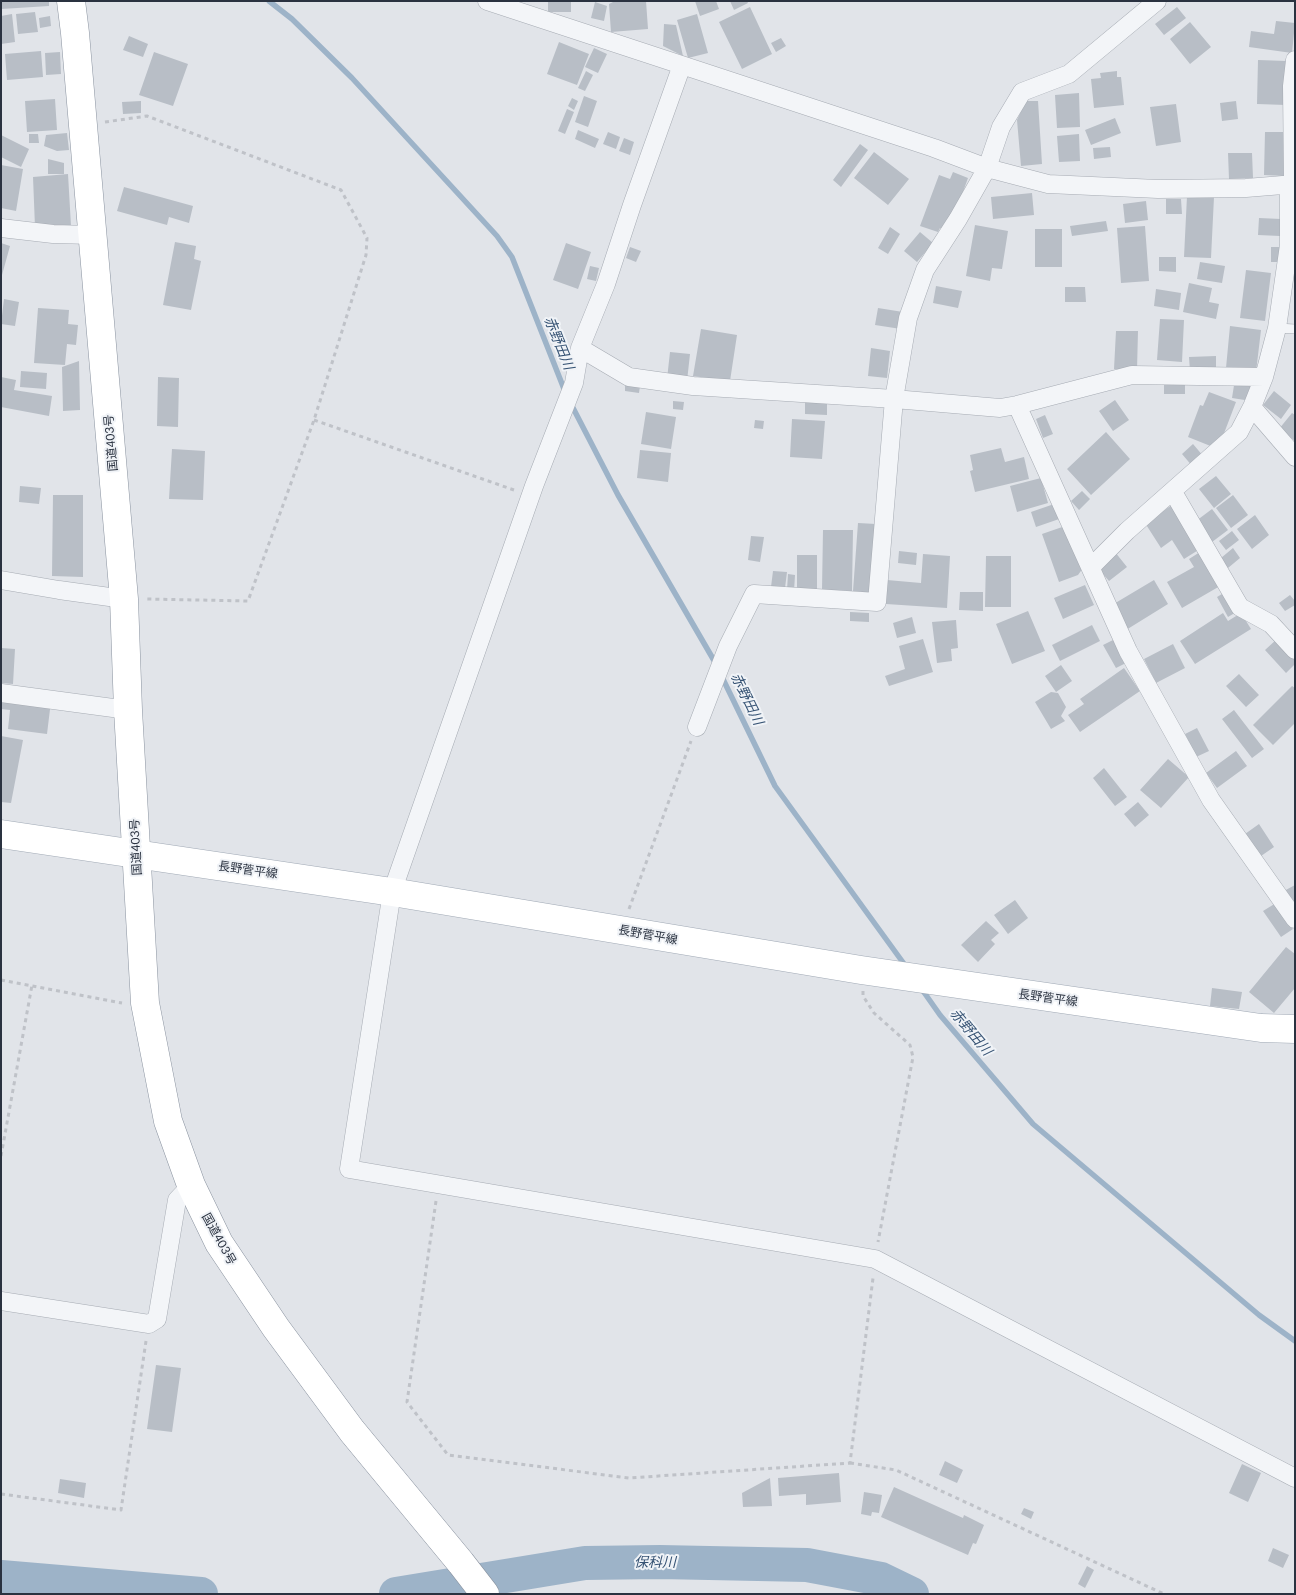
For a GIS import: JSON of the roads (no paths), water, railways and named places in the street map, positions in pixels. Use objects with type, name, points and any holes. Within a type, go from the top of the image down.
[{"type":"main road","name":"国道403号","points":[[72,1],[124,599],[128,710],[145,1003],[168,1121],[191,1185],[219,1243],[276,1328],[352,1431],[485,1594]]},
{"type":"main road","name":"長野菅平線","points":[[1,834],[392,892],[966,986],[1261,1028],[1295,1029]]},
{"type":"street","points":[[487,1],[934,148],[987,168],[1048,184],[1158,189],[1246,188],[1293,184]]},
{"type":"street","points":[[697,727],[728,646],[754,594],[876,602],[894,398],[908,318],[925,270],[958,219],[987,168],[1001,127],[1022,92],[1069,74],[1157,1]]},
{"type":"street","points":[[1091,567],[1127,530],[1173,492],[1239,432],[1286,329],[1293,184],[1292,86],[1295,60]]},
{"type":"street","points":[[682,65],[606,284],[580,348],[574,384],[532,491],[392,892],[349,1169],[875,1260],[1295,1478]]},
{"type":"street","points":[[1,228],[53,234],[92,235]]},
{"type":"street","points":[[580,348],[629,377],[693,386],[894,398],[1000,408],[1132,375],[1264,377]]},
{"type":"street","points":[[1017,405],[1128,651],[1211,800],[1295,919]]},
{"type":"street","points":[[1252,407],[1295,457]]},
{"type":"street","points":[[1173,492],[1240,607],[1271,624],[1295,650]]},
{"type":"street","points":[[1,580],[124,599]]},
{"type":"street","points":[[1,693],[128,710]]},
{"type":"street","points":[[1,1301],[149,1324],[157,1319],[178,1200],[191,1185]]},
{"type":"waterway","name":"赤野田川","points":[[269,1],[292,19],[352,78],[497,236],[512,257],[566,394]]},
{"type":"waterway","name":"赤野田川","points":[[571,404],[618,495],[716,664]]},
{"type":"waterway","name":"赤野田川","points":[[721,675],[775,786],[907,968]]},
{"type":"waterway","name":"赤野田川","points":[[921,988],[940,1015],[1033,1124],[1259,1315],[1295,1341]]},
{"type":"waterway","name":"保科川","points":[[396,1594],[585,1563],[660,1562],[807,1565],[881,1579],[912,1594]]},
{"type":"waterway","name":"保科川","points":[[1,1577],[201,1594]]}]
